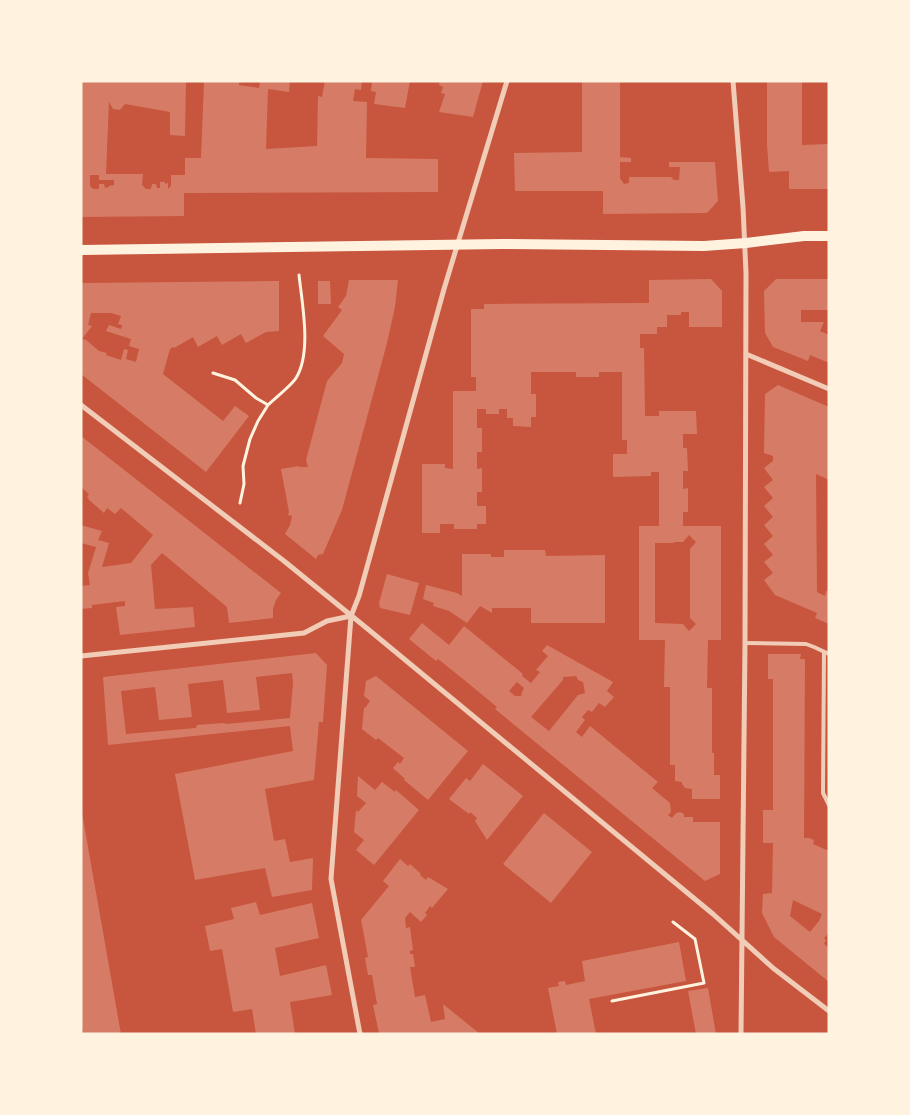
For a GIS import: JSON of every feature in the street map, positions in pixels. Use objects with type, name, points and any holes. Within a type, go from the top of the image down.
[{"type":"main road","points":[[81,250],[502,244],[704,246],[804,236],[829,236]]},
{"type":"street","points":[[360,1034],[331,880],[351,616],[359,596],[442,299],[507,81]]},
{"type":"street","points":[[733,81],[746,243],[745,643],[740,1034]]},
{"type":"street","points":[[746,354],[829,389]]},
{"type":"street","points":[[81,405],[284,561],[709,910],[773,968],[829,1011]]},
{"type":"street","points":[[81,656],[304,633],[327,622],[351,616]]},
{"type":"lane","points":[[745,643],[806,644],[829,654]]},
{"type":"lane","points":[[824,652],[823,793],[829,805]]},
{"type":"path","points":[[240,503],[244,484],[243,466],[250,439],[268,405],[296,378],[301,365],[305,328],[299,275]]},
{"type":"path","points":[[213,373],[235,380],[256,398],[268,405]]},
{"type":"path","points":[[612,1001],[704,983],[695,939],[673,922]]},
{"type":"building","points":[[81,81],[186,81],[185,136],[170,135],[170,112],[125,104],[120,110],[113,109],[109,102],[106,174],[143,174],[142,185],[146,189],[151,189],[152,184],[156,184],[157,188],[160,188],[160,182],[165,182],[165,184],[168,183],[168,189],[171,186],[171,175],[185,175],[185,158],[201,158],[204,81],[239,81],[239,85],[259,88],[260,81],[290,81],[289,92],[268,89],[266,149],[317,146],[318,96],[322,97],[325,81],[362,81],[361,90],[355,89],[353,101],[367,102],[366,158],[438,159],[438,192],[184,193],[184,216],[81,217]],"holes":[[[90,175],[99,175],[99,180],[114,180],[114,185],[105,188],[104,184],[99,184],[99,189],[93,189],[90,186]]]},
{"type":"building","points":[[372,81],[410,81],[405,108],[374,104],[376,92],[371,91]]},
{"type":"building","points":[[440,81],[483,81],[473,117],[439,112],[445,94],[441,93],[443,87],[439,85]]},
{"type":"building","points":[[582,81],[620,81],[620,157],[631,158],[631,162],[620,162],[620,178],[624,184],[629,183],[629,177],[671,177],[674,180],[679,180],[680,167],[669,167],[669,162],[715,162],[718,201],[707,213],[603,214],[603,191],[515,191],[514,153],[582,152]]},
{"type":"building","points":[[767,81],[802,81],[802,145],[829,144],[829,189],[789,189],[789,171],[769,172]]},
{"type":"building","points":[[711,279],[722,291],[722,327],[689,327],[689,312],[681,312],[681,315],[667,315],[667,327],[657,327],[657,334],[640,334],[640,348],[644,348],[645,416],[659,416],[659,411],[696,411],[697,434],[683,434],[683,448],[687,448],[688,471],[683,471],[683,489],[688,488],[688,512],[683,512],[683,526],[721,526],[721,640],[708,640],[707,688],[712,688],[712,753],[714,753],[714,775],[720,775],[720,799],[692,799],[692,789],[685,788],[682,782],[675,781],[675,765],[670,765],[670,687],[664,687],[665,640],[639,640],[639,526],[659,526],[659,472],[651,472],[651,476],[613,477],[613,454],[627,454],[627,440],[622,440],[622,372],[599,372],[599,377],[576,377],[576,372],[531,372],[531,394],[536,394],[536,417],[531,417],[531,427],[513,426],[513,418],[507,418],[507,409],[499,409],[499,414],[486,414],[486,409],[477,409],[477,428],[482,428],[482,452],[477,452],[477,469],[482,468],[482,492],[477,492],[477,506],[486,506],[486,524],[477,524],[477,529],[454,529],[454,524],[440,524],[440,533],[422,533],[422,464],[445,464],[445,468],[453,469],[453,391],[476,391],[476,377],[471,377],[471,309],[484,309],[484,304],[649,303],[649,280]],"holes":[[[689,535],[696,542],[690,549],[690,618],[696,624],[689,631],[683,624],[655,623],[655,543],[683,542]]]},
{"type":"building","points":[[776,279],[829,279],[829,310],[801,310],[801,322],[824,322],[820,331],[829,335],[829,363],[810,355],[808,361],[773,347],[765,333],[764,291]]},
{"type":"building","points":[[349,280],[398,280],[395,307],[387,343],[342,510],[323,554],[318,555],[316,559],[285,534],[292,516],[288,515],[281,469],[299,466],[308,467],[306,460],[327,381],[342,363],[344,354],[323,336],[342,310],[338,307],[346,296]]},
{"type":"building","points":[[279,281],[279,331],[266,332],[246,343],[241,334],[222,345],[217,336],[198,347],[193,337],[170,349],[163,374],[223,421],[235,406],[249,416],[206,472],[81,374],[81,283]],"holes":[[[91,313],[111,313],[121,316],[118,324],[122,325],[121,329],[109,325],[106,331],[131,339],[129,346],[139,349],[136,362],[126,359],[128,350],[124,349],[121,360],[106,355],[107,353],[99,351],[85,339],[82,339],[92,326],[88,325]]]},
{"type":"building","points":[[318,281],[330,281],[331,304],[318,304]]},
{"type":"building","points":[[778,385],[829,407],[829,480],[816,474],[817,592],[825,596],[826,591],[829,592],[829,624],[815,618],[817,613],[775,595],[764,580],[773,573],[764,562],[773,555],[764,544],[773,536],[764,525],[773,517],[764,506],[773,498],[764,487],[773,480],[764,468],[773,461],[773,456],[764,453],[765,394]]},
{"type":"building","points":[[81,436],[281,593],[273,609],[273,618],[229,623],[227,607],[162,553],[151,565],[155,609],[193,607],[195,627],[120,635],[116,607],[125,606],[125,601],[92,605],[92,608],[81,609],[81,586],[90,585],[88,573],[96,547],[81,543],[81,525],[102,531],[98,540],[109,543],[102,567],[131,563],[153,535],[121,508],[115,514],[107,508],[104,513],[88,499],[89,494],[81,487]]},
{"type":"building","points":[[504,550],[545,550],[546,556],[605,555],[605,623],[531,623],[531,608],[492,608],[492,613],[480,606],[467,623],[449,611],[433,606],[434,603],[423,599],[426,585],[462,596],[462,554],[491,554],[491,557],[504,557]]},
{"type":"building","points":[[387,574],[419,583],[410,615],[380,608],[379,603]]},
{"type":"building","points":[[422,623],[449,645],[464,626],[523,674],[522,676],[531,683],[540,672],[536,670],[548,656],[542,651],[547,645],[613,682],[607,691],[614,697],[605,707],[599,703],[592,712],[588,710],[582,717],[585,720],[576,732],[582,737],[590,726],[658,782],[652,788],[670,803],[671,812],[668,815],[672,818],[676,813],[680,812],[684,814],[684,817],[693,817],[693,822],[720,822],[720,874],[705,881],[495,709],[497,707],[463,679],[438,659],[436,661],[409,639]],"holes":[[[576,676],[578,680],[583,682],[585,693],[578,695],[549,731],[531,717],[563,680],[563,677]],[[517,682],[524,688],[521,696],[515,696],[509,691]]]},
{"type":"building","points":[[316,653],[327,665],[323,722],[319,722],[314,780],[265,789],[274,841],[285,839],[290,862],[313,858],[312,890],[272,897],[265,868],[195,880],[175,774],[293,751],[290,726],[108,745],[103,677]],"holes":[[[292,673],[290,718],[197,725],[196,728],[126,734],[121,691],[155,687],[159,720],[192,717],[188,684],[223,680],[227,713],[260,710],[256,677]]]},
{"type":"building","points":[[768,654],[801,654],[800,659],[805,659],[804,838],[814,840],[813,844],[829,851],[829,933],[824,938],[826,940],[824,944],[829,948],[829,982],[774,937],[762,913],[763,894],[772,893],[773,843],[763,843],[763,810],[773,810],[773,679],[768,679]],"holes":[[[793,900],[822,914],[810,932],[790,916]]]},
{"type":"building","points":[[376,676],[468,751],[428,800],[393,768],[398,762],[400,764],[404,758],[378,738],[376,740],[362,729],[364,707],[370,701],[364,696],[366,681]]},
{"type":"building","points":[[483,764],[523,796],[487,840],[475,821],[477,818],[449,799],[466,778],[470,781]]},
{"type":"building","points":[[358,776],[375,790],[382,782],[395,792],[396,790],[419,810],[374,865],[356,850],[364,840],[354,832],[356,810],[358,812],[366,803],[357,796]]},
{"type":"building","points":[[81,813],[121,1034],[83,1034],[81,1021]]},
{"type":"building","points":[[544,813],[592,852],[551,903],[503,864]]},
{"type":"building","points":[[400,859],[408,866],[410,864],[426,880],[428,877],[448,889],[432,908],[430,906],[425,913],[427,915],[421,922],[410,912],[405,918],[406,928],[410,927],[413,950],[410,951],[410,954],[413,954],[415,967],[410,967],[415,997],[425,995],[431,1022],[445,1019],[443,1004],[480,1034],[379,1033],[373,1005],[377,1004],[372,975],[368,975],[365,958],[368,957],[361,920],[389,886],[383,881]]},
{"type":"building","points":[[256,902],[260,915],[312,903],[319,938],[275,948],[280,976],[326,965],[332,995],[290,1002],[295,1034],[256,1034],[252,1009],[233,1012],[222,949],[210,951],[205,926],[234,919],[231,908]]},
{"type":"building","points":[[679,942],[686,981],[589,999],[596,1034],[557,1034],[548,988],[559,986],[558,982],[565,981],[566,985],[585,981],[582,961]]},
{"type":"building","points":[[708,988],[716,1034],[696,1034],[688,991]]}]
